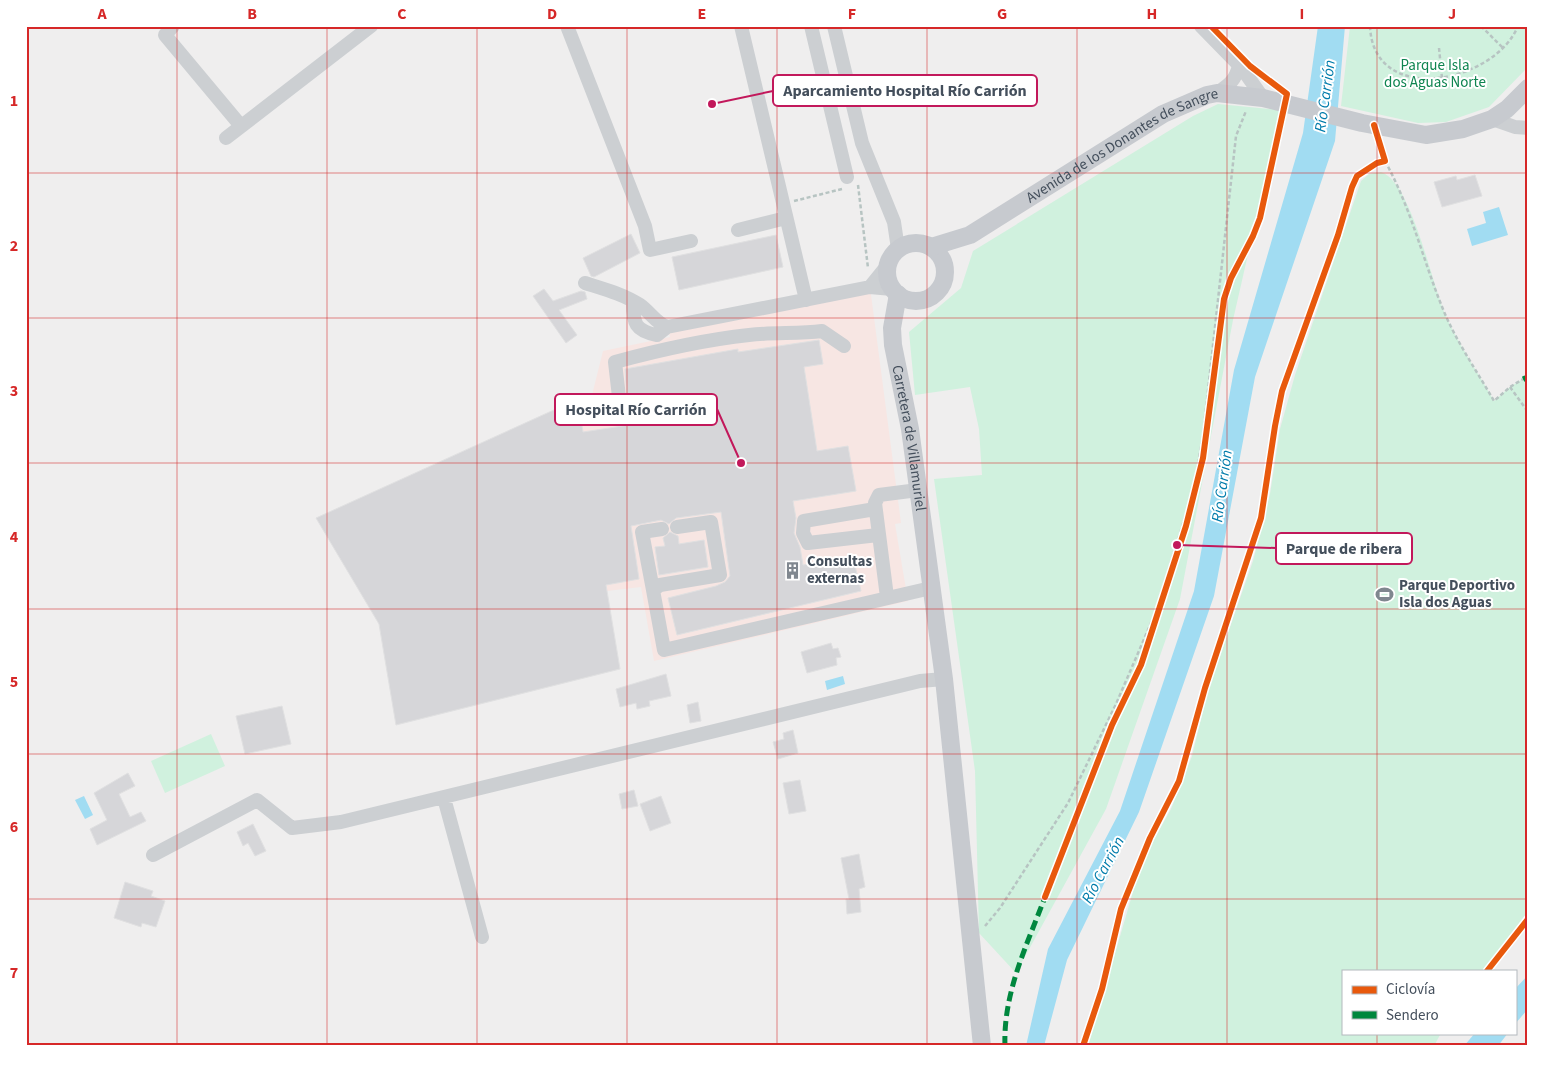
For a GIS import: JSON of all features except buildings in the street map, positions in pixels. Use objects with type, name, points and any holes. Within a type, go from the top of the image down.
[{"type":"main road","points":[[1492,119],[1528,88]]},
{"type":"main road","name":"Avenida de los Donantes de Sangre","points":[[931,247],[970,236],[1163,114],[1184,103],[1217,93],[1255,97],[1362,123],[1426,135],[1463,129],[1492,119]]},
{"type":"main road","name":"Avenida de los Donantes de Sangre","points":[[945,265],[970,236]]},
{"type":"main road","points":[[914,242],[931,247],[942,258],[945,265],[945,274],[939,290],[924,300],[915,301],[895,292],[887,274],[888,266],[898,249],[914,242]]},
{"type":"main road","name":"Carretera de Villamuriel","points":[[895,292],[892,328],[910,429],[944,679],[982,1046]]},
{"type":"main road","points":[[892,328],[915,301]]},
{"type":"street","points":[[173,26],[165,35],[241,126]]},
{"type":"street","points":[[226,138],[371,26]]},
{"type":"street","points":[[567,26],[645,226],[650,250],[691,241]]},
{"type":"street","points":[[741,26],[806,300]]},
{"type":"street","points":[[811,26],[852,176]]},
{"type":"street","points":[[834,26],[862,143],[894,222],[898,249]]},
{"type":"street","points":[[1201,26],[1239,65],[1255,97]]},
{"type":"street","points":[[1217,93],[1230,85],[1237,75],[1239,65]]},
{"type":"street","points":[[1492,119],[1515,127],[1528,128]]},
{"type":"street","points":[[738,230],[786,218]]},
{"type":"street","points":[[870,287],[888,266]]},
{"type":"street","points":[[585,283],[642,306],[662,325],[667,327],[870,287],[895,292]]},
{"type":"street","points":[[619,397],[614,362],[668,347],[751,335],[798,334],[822,331],[844,346]]},
{"type":"street","points":[[887,597],[875,503],[879,495],[918,490]]},
{"type":"street","points":[[875,509],[804,521],[803,533],[808,543],[878,535]]},
{"type":"street","points":[[653,590],[660,585],[720,575],[711,522],[677,527]]},
{"type":"street","points":[[662,529],[642,532],[664,650],[931,588]]},
{"type":"street","points":[[153,855],[257,800],[292,828],[341,822],[920,681],[944,679]]},
{"type":"street","points":[[444,798],[482,937]]},
{"type":"path","points":[[1370,26],[1370,39],[1385,66],[1401,74],[1418,78],[1442,78],[1465,72],[1486,61],[1503,48],[1518,26]]},
{"type":"path","points":[[1481,26],[1503,48]]},
{"type":"path","points":[[1440,48],[1442,78]]},
{"type":"path","points":[[971,942],[1000,908],[1068,803],[1116,704],[1154,616],[1193,492],[1204,424],[1236,136],[1255,97]]},
{"type":"path","points":[[1383,152],[1414,221],[1446,315],[1494,401],[1510,387],[1523,380]]},
{"type":"path","points":[[1377,163],[1386,161]]},
{"type":"path","points":[[852,176],[858,185],[870,287]]},
{"type":"path","points":[[783,204],[858,185]]},
{"type":"path","points":[[1102,750],[1130,684],[1141,665],[1197,489],[1208,426],[1224,299],[1228,285]]},
{"type":"path","points":[[1510,387],[1528,412]]},
{"type":"shaded area","points":[[870,287],[901,523],[895,524],[908,601],[654,661],[641,587],[607,591],[578,399],[590,403],[603,351],[670,337],[667,327]]},
{"type":"green space","name":"Parque Isla dos Aguas Norte","points":[[1350,26],[1528,26],[1528,67],[1489,107],[1446,122],[1418,123],[1341,106]]},
{"type":"green space","points":[[1218,104],[1281,110],[1233,320],[1180,599],[1106,809],[1016,973],[979,933],[975,771],[934,479],[982,475],[979,429],[970,387],[915,395],[909,332],[961,288],[973,251],[1193,116]]},
{"type":"green space","name":"Parque Deportivo Isla dos Aguas","points":[[1381,172],[1392,179],[1402,194],[1419,235],[1445,314],[1494,401],[1523,379],[1528,387],[1528,911],[1485,970],[1342,970],[1342,1034],[1440,1034],[1434,1046],[1088,1046],[1135,885],[1151,845],[1171,809],[1192,756],[1208,690],[1253,561],[1270,494],[1280,429],[1295,375],[1361,181],[1369,174]]},
{"type":"green space","points":[[211,734],[225,766],[165,793],[151,761]]},
{"type":"water","name":"Río Carrión","points":[[1318,26],[1345,26],[1335,141],[1255,377],[1214,596],[1139,812],[1067,960],[1044,1046],[1026,1046],[1048,949],[1120,811],[1194,591],[1234,370],[1303,133]]},
{"type":"water","points":[[1499,207],[1508,235],[1472,246],[1467,229],[1486,223],[1483,212]]},
{"type":"water","points":[[843,676],[845,684],[827,690],[825,681]]},
{"type":"water","points":[[84,796],[93,815],[85,819],[75,800]]},
{"type":"water","points":[[1528,975],[1528,1009],[1516,1023],[1516,988]]},
{"type":"water","points":[[1474,1034],[1507,1034],[1498,1046],[1464,1046]]},
{"type":"marked path","points":[[1523,379],[1525,378],[1528,382]]},
{"type":"marked path","points":[[1005,1046],[1005,1026],[1012,988],[1045,897]]},
{"type":"cycle path","points":[[1045,897],[1112,725],[1141,665],[1186,526],[1203,458],[1224,299],[1231,278],[1253,236],[1260,218],[1287,94],[1250,66],[1211,26]]},
{"type":"cycle path","points":[[1083,1046],[1102,989],[1121,909],[1150,838],[1179,781],[1205,688],[1261,518],[1282,391],[1338,235],[1352,187],[1357,176],[1377,163],[1385,161],[1374,125]]},
{"type":"cycle path","points":[[1488,970],[1528,919]]},
{"type":"place","name":"Aparcamiento Hospital Río Carrión","points":[[712,104]]},
{"type":"place","name":"Hospital Río Carrión","points":[[741,463]]},
{"type":"place","name":"Parque de ribera","points":[[1177,545]]},
{"type":"place","name":"Consultas externas","points":[[793,570]]},
{"type":"place","name":"Parque Deportivo Isla dos Aguas","points":[[1385,594]]}]
